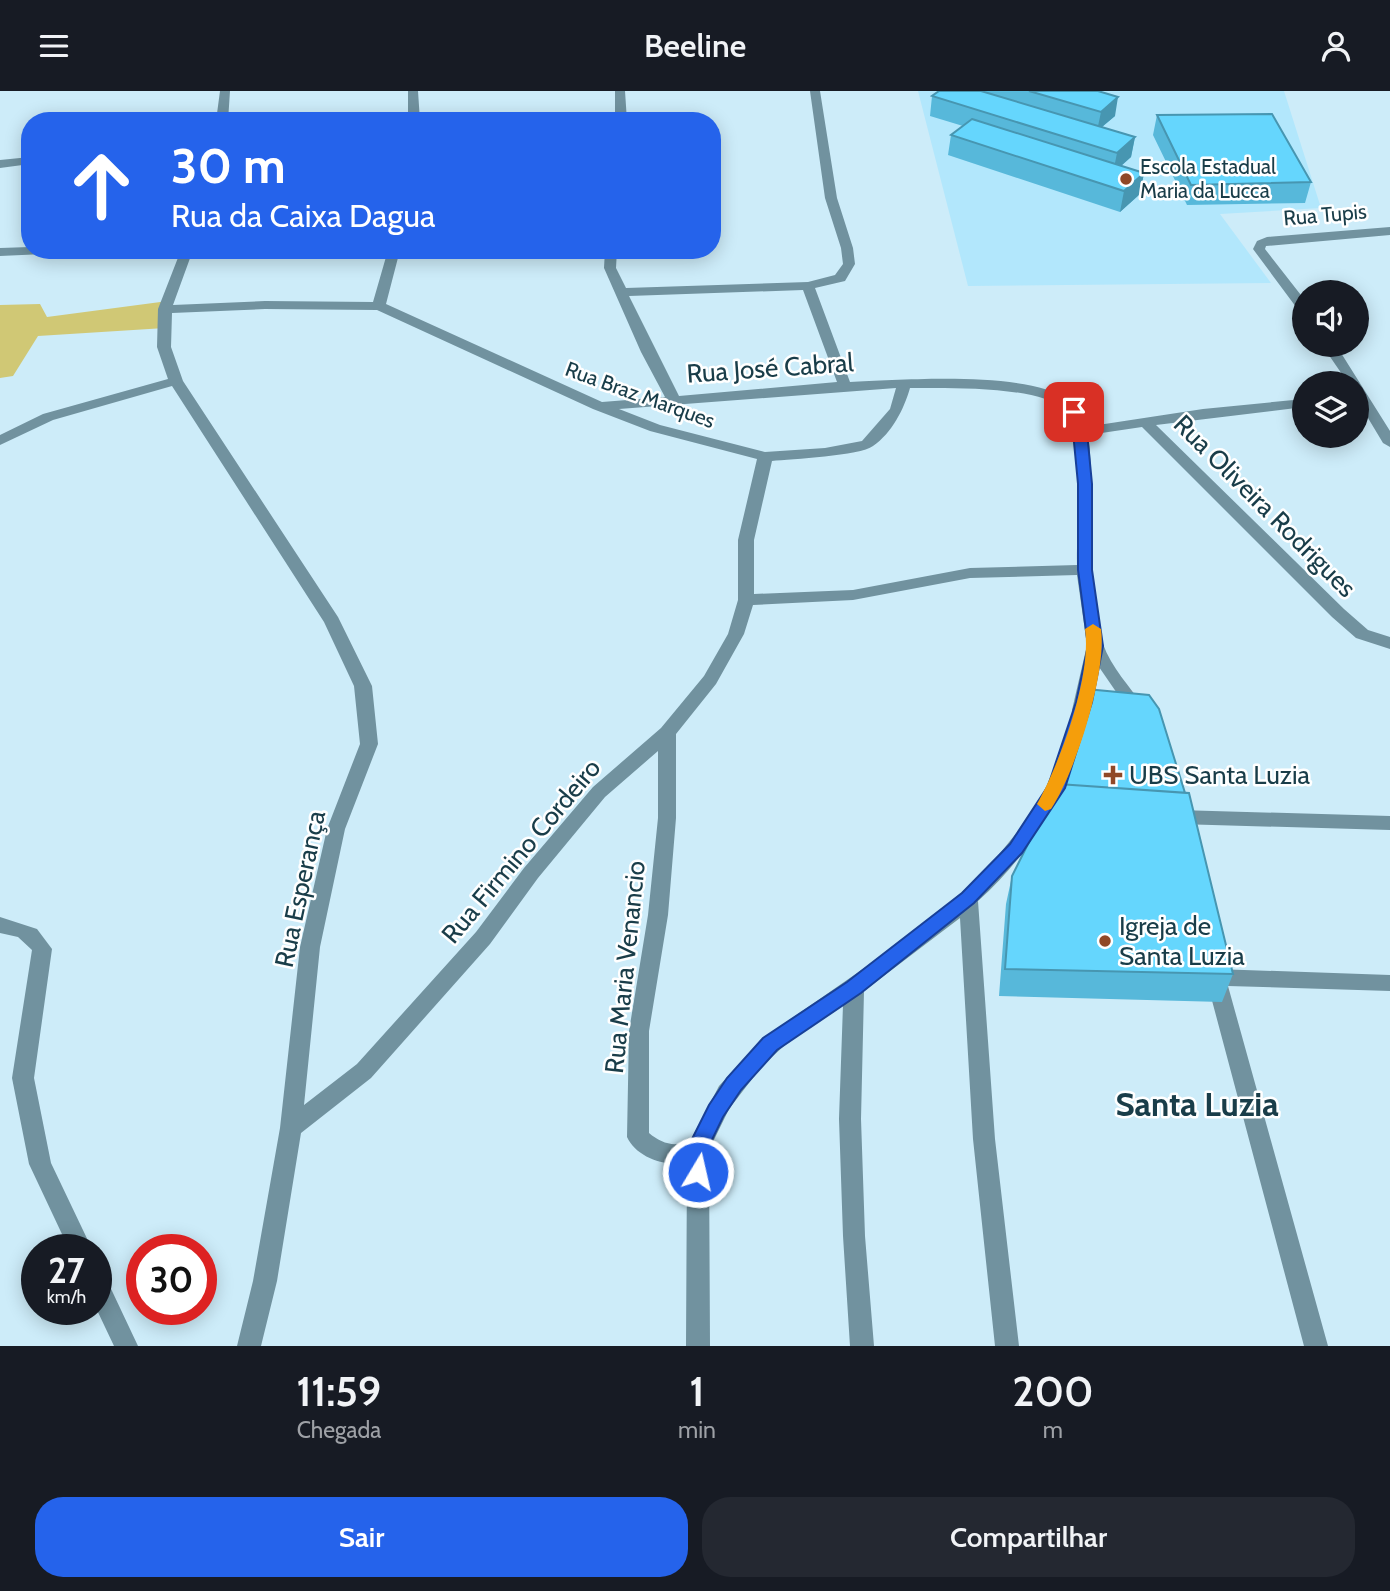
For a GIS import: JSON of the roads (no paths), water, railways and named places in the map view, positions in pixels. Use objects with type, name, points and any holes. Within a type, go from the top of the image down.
[{"type":"street","points":[[223,112],[225,91]]},
{"type":"street","points":[[413,91],[414,112]]},
{"type":"street","points":[[620,91],[621,112]]},
{"type":"street","points":[[623,292],[808,286],[840,278],[849,264],[847,248],[831,198],[815,91]]},
{"type":"street","points":[[0,164],[21,161]]},
{"type":"street","name":"Rua Tupis","points":[[1292,293],[1259,249],[1261,244],[1267,241],[1390,231]]},
{"type":"street","points":[[0,252],[21,251]]},
{"type":"street","name":"Rua Esperança","points":[[184,259],[165,309],[164,347],[176,381],[332,621],[363,686],[369,744],[336,829],[310,947],[290,1128],[265,1281],[249,1346]]},
{"type":"street","points":[[379,306],[392,259]]},
{"type":"street","points":[[610,259],[610,268],[648,352],[674,400]]},
{"type":"street","points":[[808,286],[845,386]]},
{"type":"street","name":"Rua Braz Marques","points":[[165,309],[320,304],[379,306],[598,406],[655,428],[765,457],[867,445],[897,410],[904,384]]},
{"type":"street","points":[[0,441],[48,417],[176,381]]},
{"type":"street","points":[[904,384],[974,385],[1029,392],[1064,403],[1074,412],[1080,432],[1085,484],[1085,570],[1095,646],[1077,724]]},
{"type":"street","name":"Rua José Cabral","points":[[598,406],[845,386],[904,384]]},
{"type":"street","name":"Rua Oliveira Rodrigues","points":[[1080,432],[1144,421],[1292,404]]},
{"type":"street","points":[[1369,410],[1390,443]]},
{"type":"street","name":"Rua Oliveira Rodrigues","points":[[1144,421],[1338,613],[1362,634],[1390,643]]},
{"type":"street","name":"Rua Firmino Cordeiro","points":[[290,1128],[363,1071],[483,938],[531,873],[599,792],[667,733],[710,680],[736,635],[746,600],[746,540],[765,457]]},
{"type":"street","points":[[746,600],[853,595],[970,573],[1038,569],[1085,570]]},
{"type":"street","points":[[1095,646],[1147,724]]},
{"type":"street","name":"Rua Maria Venancio","points":[[667,733],[667,818],[658,915],[639,1031],[638,1137],[658,1152],[685,1153],[698,1147]]},
{"type":"street","points":[[698,1346],[698,1147],[716,1111],[734,1084],[770,1044],[854,988],[968,898],[1016,849],[1056,788],[1069,750]]},
{"type":"street","points":[[1171,795],[1180,826],[1390,823]]},
{"type":"street","points":[[968,898],[984,1139],[1007,1346]]},
{"type":"street","points":[[0,925],[34,935],[42,949],[23,1079],[40,1164],[74,1234]]},
{"type":"street","points":[[1316,1346],[1214,971],[1390,983]]},
{"type":"street","points":[[854,988],[850,1119],[854,1236],[862,1346]]},
{"type":"street","points":[[112,1316],[126,1346]]},
{"type":"place","name":"Escola Estadual Maria da Lucca","points":[[1126,179]]},
{"type":"place","name":"UBS Santa Luzia","points":[[1113,775]]},
{"type":"place","name":"Igreja de Santa Luzia","points":[[1105,941]]},
{"type":"district","name":"Santa Luzia","points":[[1197,1104]]}]
